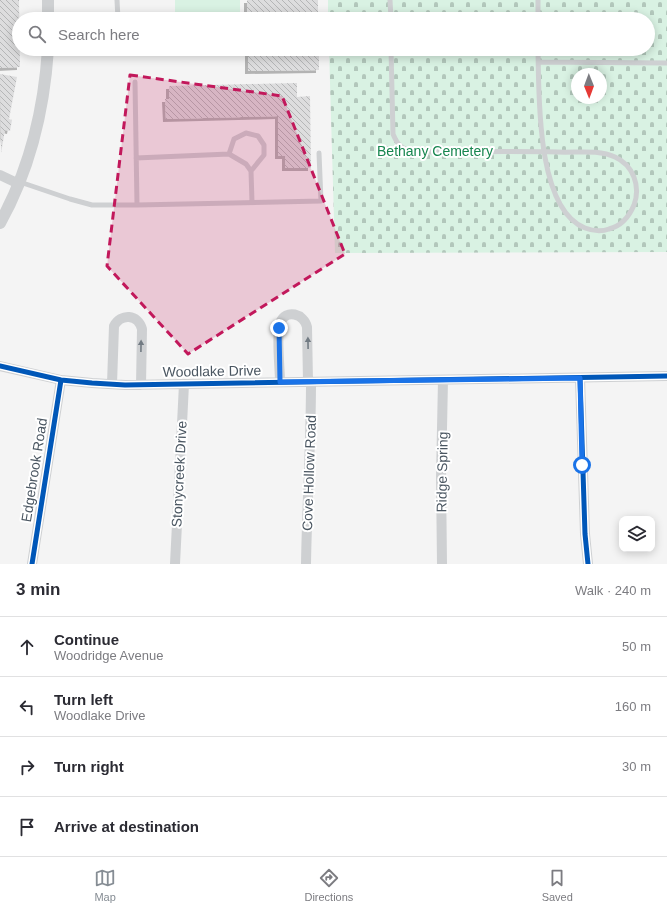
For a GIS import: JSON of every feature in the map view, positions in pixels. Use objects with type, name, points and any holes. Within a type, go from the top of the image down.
[{"type":"street","points":[[48,0],[48,12]]},
{"type":"street","points":[[0,223],[19,183],[34,142],[45,87],[47,56]]},
{"type":"street","points":[[0,175],[19,183]]},
{"type":"street","name":"Cove Hollow Road","points":[[280,382],[279,328],[282,318],[293,314],[303,318],[306,322],[310,382],[311,427],[308,476],[306,564]]},
{"type":"street","points":[[112,384],[114,326],[119,320],[128,317],[140,323],[142,329],[141,385]]},
{"type":"street","name":"Woodlake Drive","points":[[0,366],[61,380],[141,385],[667,376]]},
{"type":"street","points":[[580,378],[585,534],[588,564]]},
{"type":"street","name":"Edgebrook Road","points":[[32,564],[61,380]]},
{"type":"street","name":"Ridge Spring","points":[[442,564],[441,477],[443,380]]},
{"type":"street","name":"Stonycreek Drive","points":[[176,564],[184,384]]},
{"type":"lane","points":[[117,0],[118,12]]},
{"type":"lane","points":[[390,0],[391,12]]},
{"type":"lane","points":[[538,0],[538,12]]},
{"type":"lane","points":[[391,56],[393,134],[396,143],[403,149],[412,152],[543,152],[601,153],[615,157],[625,163],[632,171],[637,191],[636,200],[626,219],[618,226],[608,230],[598,231],[578,225],[569,218],[562,208],[554,190],[543,152],[539,56]]},
{"type":"lane","points":[[539,62],[667,63]]},
{"type":"lane","points":[[135,82],[137,205]]},
{"type":"lane","points":[[229,154],[234,139],[246,133],[258,136],[264,145],[264,155],[251,171]]},
{"type":"lane","points":[[19,183],[92,205],[321,200],[319,153]]},
{"type":"lane","points":[[136,158],[229,154],[246,164],[251,171],[252,202]]},
{"type":"highlighted area","points":[[130,75],[282,96],[345,254],[188,354],[107,266]]},
{"type":"green space","points":[[175,0],[240,0],[240,12],[175,12]]},
{"type":"green space","name":"Bethany Cemetery","points":[[328,0],[667,0],[667,252],[335,253],[329,56],[655,56],[655,12],[328,12]]},
{"type":"building","points":[[0,0],[19,0],[19,12],[12,12],[12,56],[20,56],[20,67],[0,68]]},
{"type":"building","points":[[247,0],[318,0],[318,12],[247,12]]},
{"type":"building","points":[[248,56],[319,56],[319,70],[248,71]]},
{"type":"building","points":[[0,74],[17,77],[9,119],[12,120],[10,131],[5,130],[1,153]]},
{"type":"building","points":[[297,83],[297,97],[310,96],[311,168],[285,168],[285,156],[278,156],[278,116],[166,119],[165,99],[169,99],[169,86]]},
{"type":"cycle path","points":[[0,366],[61,380],[125,385],[667,376]]},
{"type":"cycle path","points":[[580,378],[585,534],[588,564]]},
{"type":"cycle path","points":[[32,564],[61,380]]},
{"type":"route","points":[[279,328],[280,382],[580,378],[582,465]]}]
